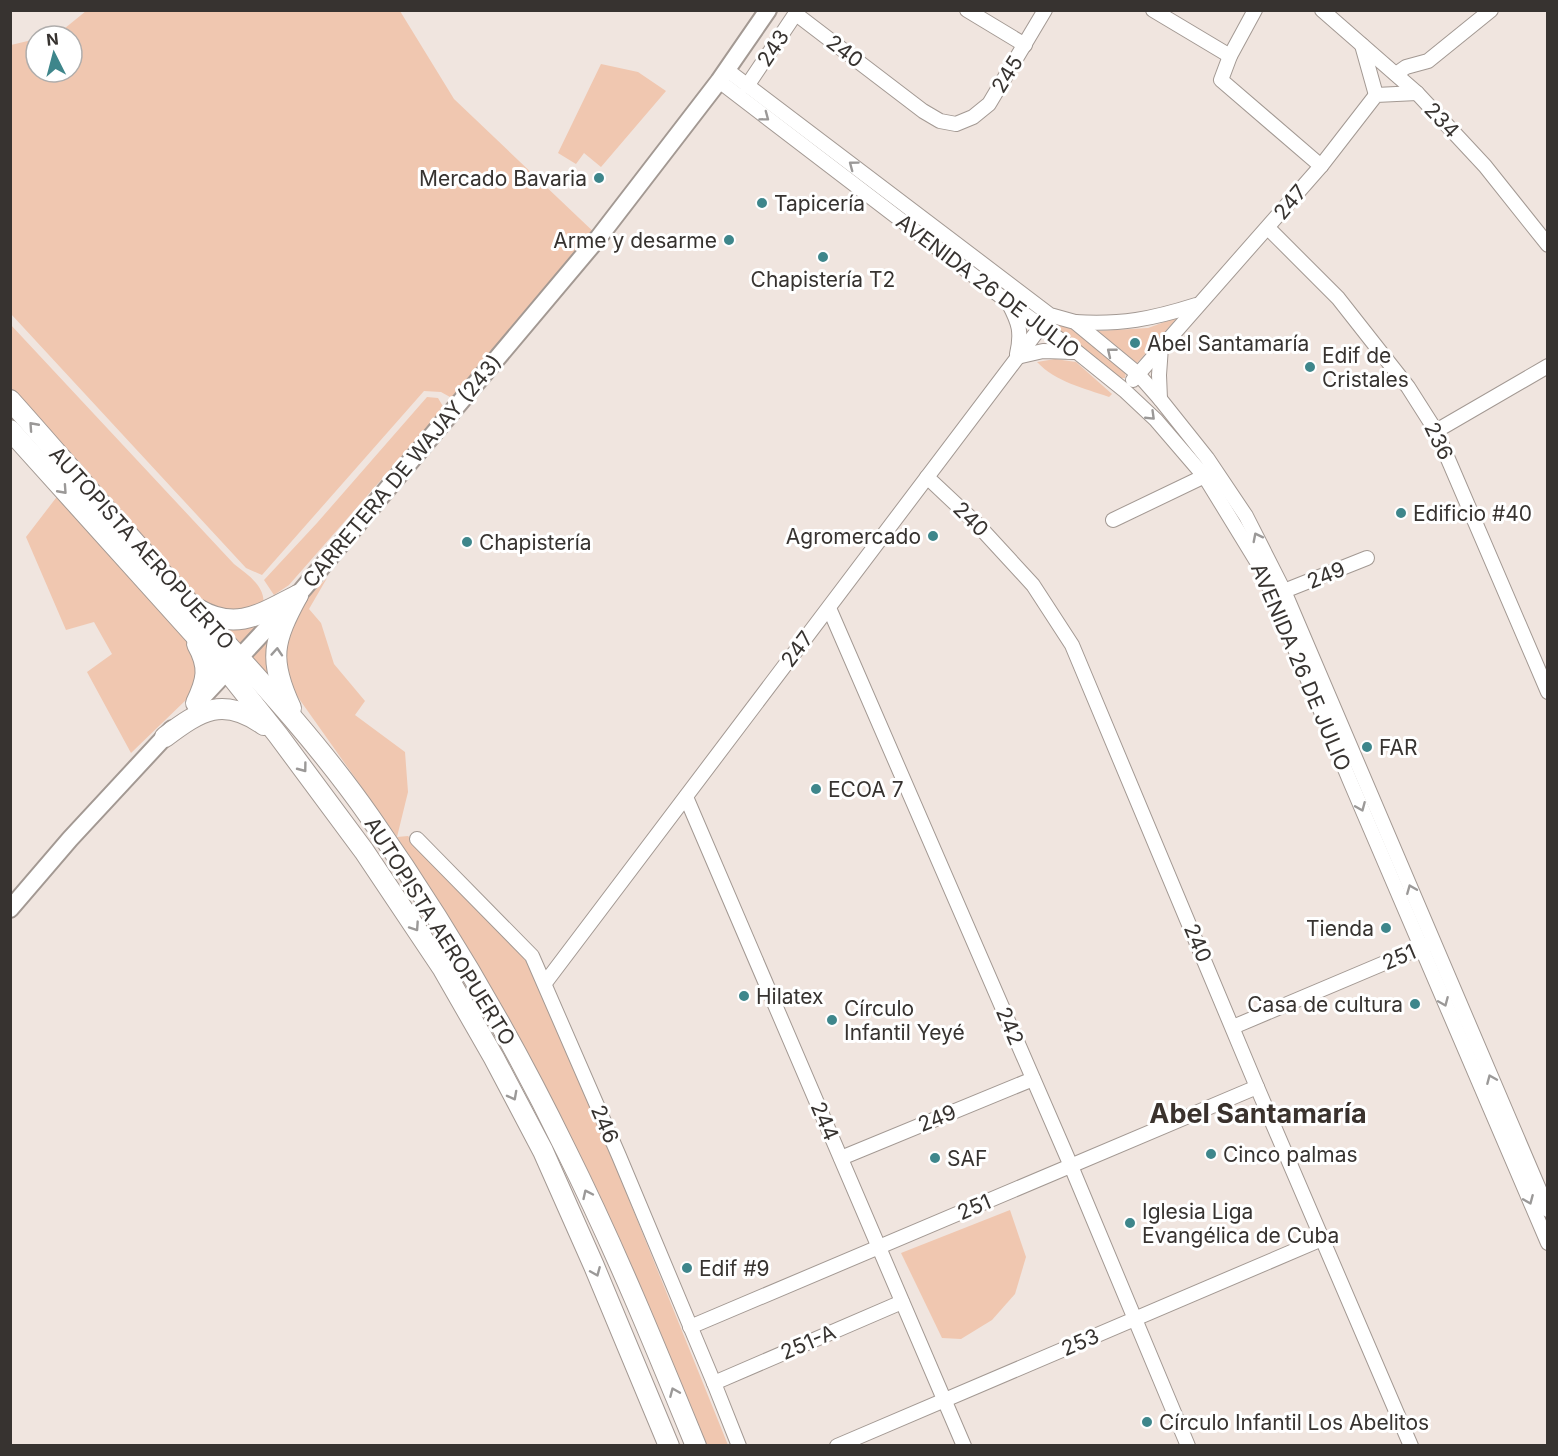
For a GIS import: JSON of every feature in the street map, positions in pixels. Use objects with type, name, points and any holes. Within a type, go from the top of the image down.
[{"type":"highway","name":"AUTOPISTA AEROPUERTO","points":[[10,400],[190,604],[234,665],[278,735],[364,851],[436,959],[494,1058],[543,1151],[669,1446]]},
{"type":"highway","name":"AUTOPISTA AEROPUERTO","points":[[10,430],[189,628],[234,665],[300,727],[369,815],[420,892],[514,1048],[566,1150],[606,1236],[696,1446]]},
{"type":"highway","points":[[190,604],[211,616],[241,620],[253,617],[298,596]]},
{"type":"highway","points":[[298,596],[281,627],[276,656],[281,684],[300,727]]},
{"type":"highway","points":[[189,628],[204,656],[206,670],[205,681],[196,704]]},
{"type":"highway","points":[[165,737],[190,718],[206,710],[221,709],[238,710],[278,735]]},
{"type":"main road","name":"CARRETERA DE WAJAY (243)","points":[[10,909],[70,839],[298,596],[599,237],[723,76],[768,10]]},
{"type":"street","points":[[967,10],[1025,45]]},
{"type":"street","name":"245","points":[[956,124],[973,117],[989,104],[1045,10]]},
{"type":"street","points":[[1153,10],[1230,56]]},
{"type":"street","points":[[1255,10],[1230,56],[1221,80],[1322,166]]},
{"type":"street","name":"234","points":[[1322,10],[1338,16],[1362,45],[1417,93],[1485,166],[1548,245]]},
{"type":"street","points":[[1396,74],[1406,67],[1428,61],[1491,10]]},
{"type":"street","name":"243","points":[[747,86],[797,12]]},
{"type":"street","name":"240","points":[[797,12],[923,111],[940,120],[956,124]]},
{"type":"street","points":[[1362,45],[1376,95],[1417,93]]},
{"type":"street","name":"AVENIDA 26 DE JULIO","points":[[723,76],[747,86],[1008,302],[1077,352],[1124,390],[1210,474],[1246,516],[1284,591],[1427,945]]},
{"type":"street","name":"AVENIDA 26 DE JULIO","points":[[723,76],[866,185],[1050,315],[1075,322],[1138,374],[1160,399],[1210,474],[1262,570],[1519,1159],[1548,1243]]},
{"type":"street","name":"247","points":[[1124,390],[1322,166],[1376,95]]},
{"type":"street","name":"236","points":[[1268,228],[1338,298],[1408,387],[1437,431],[1548,692]]},
{"type":"street","points":[[1008,302],[1017,320],[1021,336],[1017,357],[1043,351],[1077,352]]},
{"type":"street","points":[[1075,322],[1108,324],[1133,321],[1159,317],[1198,305]]},
{"type":"street","name":"247","points":[[545,983],[1050,315]]},
{"type":"street","points":[[1160,399],[1161,347]]},
{"type":"street","points":[[1437,431],[1548,366]]},
{"type":"street","points":[[1113,520],[1210,474]]},
{"type":"street","name":"240","points":[[927,477],[976,523],[1033,585],[1072,645],[1257,1087],[1411,1446]]},
{"type":"street","name":"249","points":[[1284,591],[1367,558]]},
{"type":"street","name":"242","points":[[829,608],[1071,1166],[1188,1446]]},
{"type":"street","name":"244","points":[[686,798],[964,1446]]},
{"type":"street","name":"246","points":[[417,839],[532,956],[714,1383],[738,1446]]},
{"type":"street","name":"251","points":[[1233,1027],[1427,945]]},
{"type":"street","name":"249","points":[[841,1158],[1033,1079]]},
{"type":"street","name":"251","points":[[690,1327],[1257,1087]]},
{"type":"street","name":"AVENIDA 26 DE JULIO","points":[[1519,1159],[1548,1210]]},
{"type":"street","name":"253","points":[[837,1446],[1322,1239]]},
{"type":"street","name":"251-A","points":[[714,1383],[902,1302]]},
{"type":"shaded area","points":[[86,11],[400,11],[454,99],[599,237],[459,402],[441,392],[424,391],[262,575],[246,568],[11,314],[11,45],[24,42],[24,84],[84,84],[84,24],[70,24]]},
{"type":"shaded area","points":[[601,64],[638,72],[666,91],[601,167],[584,153],[576,164],[558,153]]},
{"type":"shaded area","points":[[1178,317],[1137,363],[1098,331],[1148,328]]},
{"type":"shaded area","points":[[1056,321],[1079,331],[1126,371],[1125,378],[1117,378],[1052,326]]},
{"type":"shaded area","points":[[10,324],[234,564],[255,582],[262,593],[263,606],[245,616],[197,602],[11,389]]},
{"type":"shaded area","points":[[1055,359],[1076,362],[1112,394],[1109,397],[1071,384],[1053,375],[1037,362]]},
{"type":"shaded area","points":[[427,397],[438,398],[444,408],[289,585],[274,595],[264,580]]},
{"type":"shaded area","points":[[59,494],[187,637],[198,656],[199,679],[188,698],[131,753],[87,672],[112,654],[94,622],[66,630],[26,537]]},
{"type":"shaded area","points":[[327,578],[309,609],[321,623],[334,664],[365,701],[355,715],[405,752],[408,792],[397,837],[290,686],[282,650],[298,607]]},
{"type":"shaded area","points":[[265,621],[240,648],[219,626]]},
{"type":"shaded area","points":[[276,629],[280,697],[248,659]]},
{"type":"shaded area","points":[[408,836],[524,958],[538,980],[728,1445],[707,1445],[594,1185],[549,1095],[475,961],[397,837]]},
{"type":"shaded area","points":[[1010,1210],[1026,1257],[1015,1294],[992,1320],[961,1339],[942,1338],[901,1253]]},
{"type":"place","name":"Mercado Bavaria","points":[[599,178]]},
{"type":"place","name":"Tapicería","points":[[762,203]]},
{"type":"place","name":"Arme y desarme","points":[[729,240]]},
{"type":"place","name":"Chapistería T2","points":[[823,257]]},
{"type":"place","name":"Abel Santamaría","points":[[1135,343]]},
{"type":"place","name":"Edif de Cristales","points":[[1310,367]]},
{"type":"place","name":"Edificio #40","points":[[1401,513]]},
{"type":"place","name":"Agromercado","points":[[933,536]]},
{"type":"place","name":"Chapistería","points":[[467,542]]},
{"type":"place","name":"FAR","points":[[1367,747]]},
{"type":"place","name":"ECOA 7","points":[[816,789]]},
{"type":"place","name":"Tienda","points":[[1386,928]]},
{"type":"place","name":"Hilatex","points":[[744,996]]},
{"type":"place","name":"Casa de cultura","points":[[1415,1004]]},
{"type":"place","name":"Círculo Infantil Yeyé","points":[[832,1020]]},
{"type":"place","name":"Cinco palmas","points":[[1211,1154]]},
{"type":"place","name":"SAF","points":[[935,1158]]},
{"type":"place","name":"Iglesia Liga Evangélica de Cuba","points":[[1130,1223]]},
{"type":"place","name":"Edif #9","points":[[687,1268]]},
{"type":"place","name":"Círculo Infantil Los Abelitos","points":[[1147,1422]]},
{"type":"district","name":"Abel Santamaría","points":[[1258,1113]]}]
